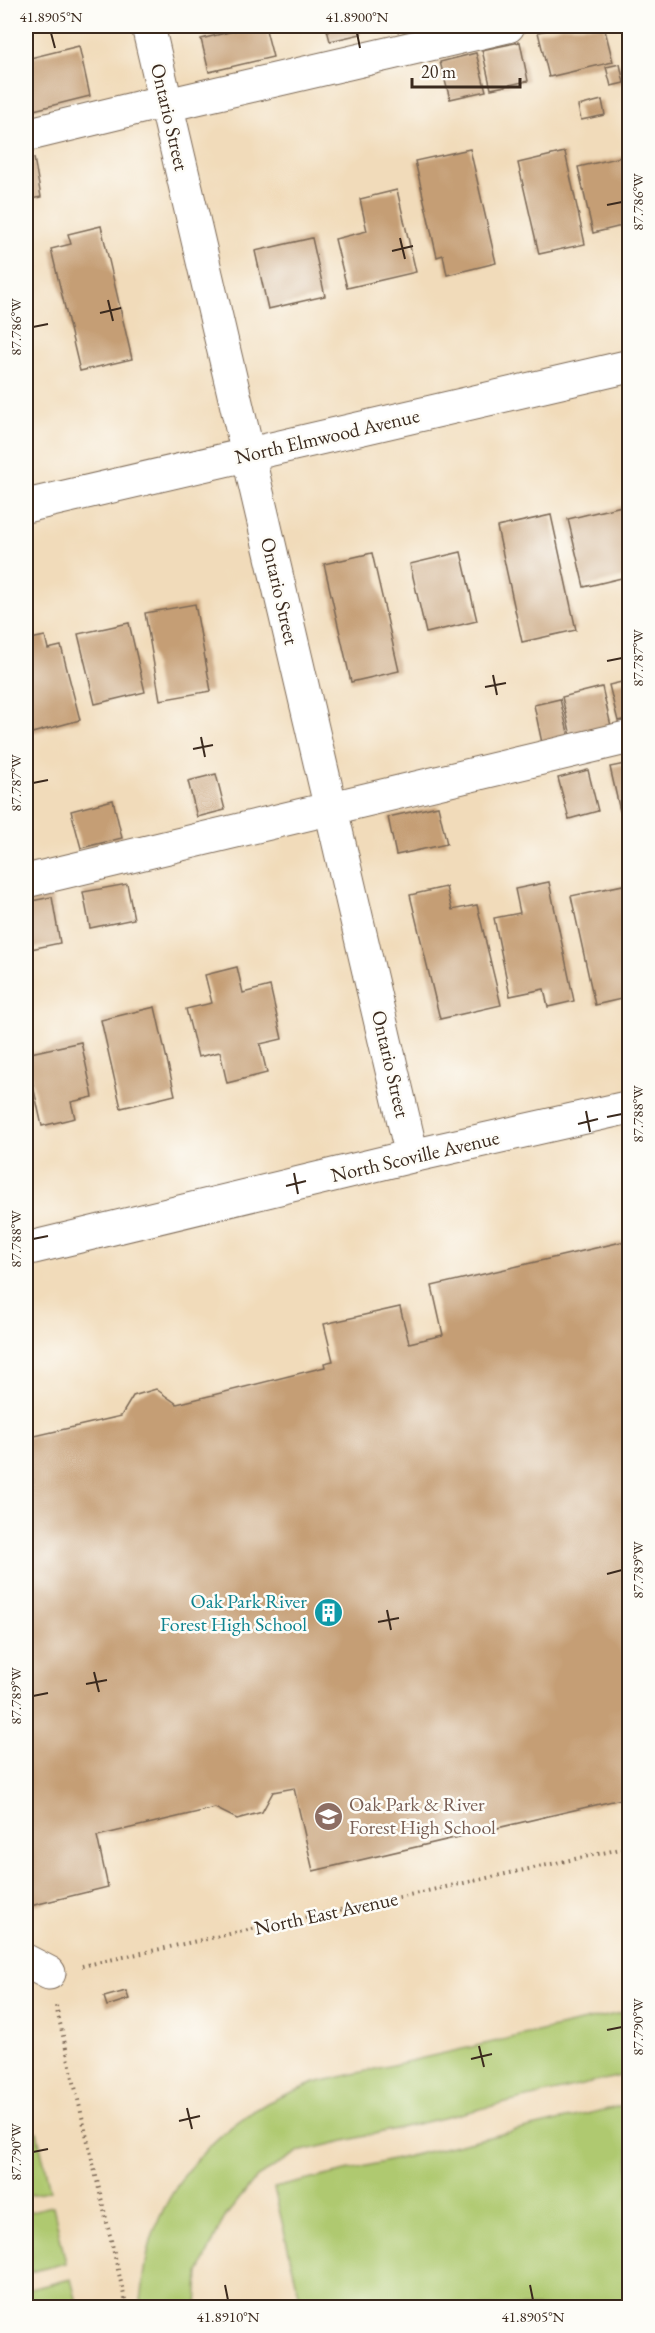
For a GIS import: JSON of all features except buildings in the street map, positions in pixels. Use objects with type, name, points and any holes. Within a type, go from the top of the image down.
[{"type":"street","name":"Ontario Street","points":[[148,26],[412,1156]]},
{"type":"street","points":[[26,135],[508,26]]},
{"type":"street","name":"North Elmwood Avenue","points":[[26,506],[630,366]]},
{"type":"street","points":[[26,881],[630,737]]},
{"type":"street","name":"North Scoville Avenue","points":[[26,1249],[412,1156],[630,1107]]},
{"type":"path","name":"North East Avenue","points":[[37,1967],[630,1847]]},
{"type":"path","points":[[37,1967],[127,2307]]},
{"type":"green space","points":[[629,2011],[629,2074],[298,2152],[257,2177],[224,2218],[199,2273],[197,2307],[140,2307],[148,2253],[155,2230],[177,2186],[208,2147],[246,2116],[267,2103],[314,2083]]},
{"type":"green space","points":[[629,2104],[629,2307],[302,2307],[274,2188]]},
{"type":"green space","points":[[37,2132],[50,2190],[26,2196],[26,2135]]},
{"type":"green space","points":[[53,2206],[66,2263],[26,2273],[26,2212]]},
{"type":"green space","points":[[71,2279],[78,2307],[26,2307],[26,2290]]},
{"type":"place","name":"Oak Park River Forest High School","points":[[328,1613]]},
{"type":"place","name":"Oak Park & River Forest High School","points":[[328,1816]]}]
